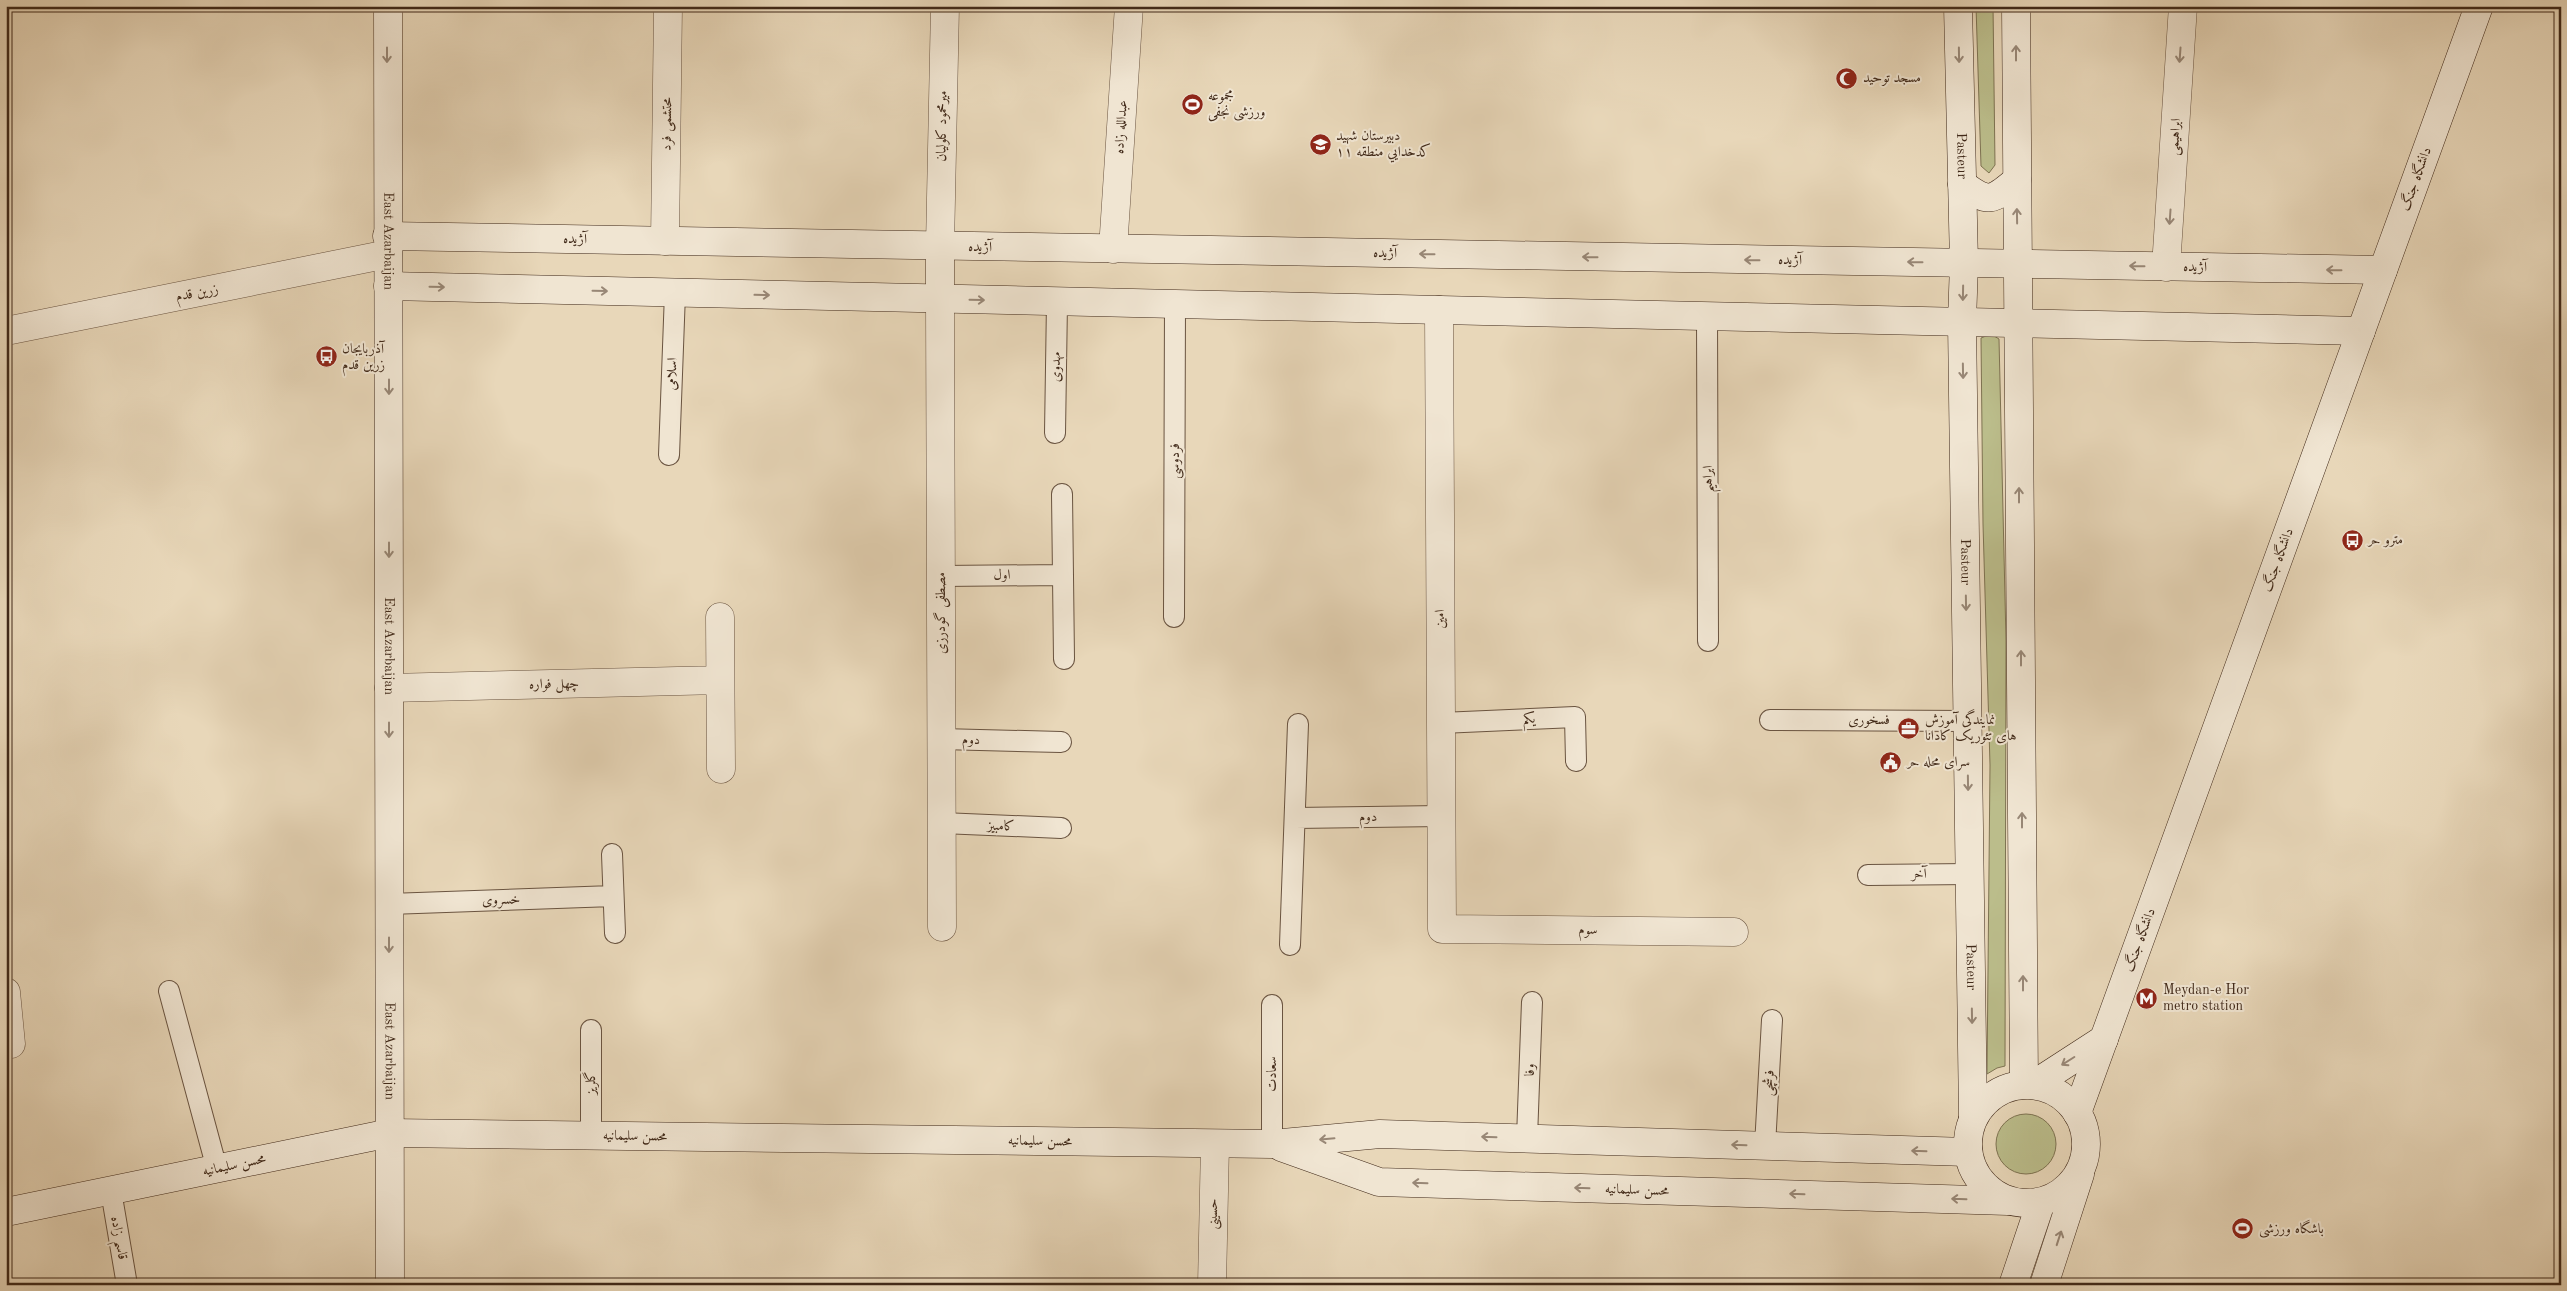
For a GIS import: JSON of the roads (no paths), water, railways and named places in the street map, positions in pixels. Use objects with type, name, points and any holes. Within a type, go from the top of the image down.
[{"type":"main road","name":"East Azarbaijan","points":[[388,6],[390,1285]]},
{"type":"main road","name":"محتشمی فرد","points":[[665,241],[668,6]]},
{"type":"main road","name":"میرمحمود کلولیان","points":[[940,299],[945,6]]},
{"type":"main road","name":"عبدالله زاده","points":[[1113,249],[1130,6]]},
{"type":"main road","name":"Pasteur","points":[[1958,6],[1964,263],[1962,322],[1973,1117]]},
{"type":"main road","points":[[2016,6],[2018,323],[2028,1084]]},
{"type":"main road","name":"ابراهیمی","points":[[2166,267],[2183,6]]},
{"type":"main road","name":"دانشگاه جنگ","points":[[2077,1113],[2479,6]]},
{"type":"main road","points":[[1962,184],[1980,197],[1998,196],[2017,180]]},
{"type":"main road","name":"آژیده","points":[[387,245],[665,241],[2383,270]]},
{"type":"main road","name":"زرین قدم","points":[[6,331],[387,245]]},
{"type":"main road","points":[[388,286],[2361,331]]},
{"type":"main road","name":"مصطفی گودرزی","points":[[940,299],[942,927]]},
{"type":"main road","name":"امین","points":[[1439,310],[1442,928]]},
{"type":"main road","points":[[720,617],[721,769]]},
{"type":"main road","name":"چهل فواره","points":[[389,688],[720,680]]},
{"type":"main road","name":"سوم","points":[[1442,928],[1734,932]]},
{"type":"main road","points":[[6,992],[11,1044]]},
{"type":"main road","points":[[2084,1162],[2077,1176],[2068,1187],[2040,1202],[2024,1204],[2008,1201],[1993,1193],[1981,1182],[1972,1168],[1968,1152],[1968,1134],[1973,1117],[1994,1094],[2008,1087],[2028,1084],[2104,1039]]},
{"type":"main road","points":[[2028,1084],[2054,1091],[2068,1100],[2077,1113],[2084,1129],[2086,1145],[2084,1162],[2044,1285]]},
{"type":"main road","name":"محسن سلیمانیه","points":[[6,1212],[390,1133],[1215,1144],[1272,1144],[1380,1134],[1968,1152]]},
{"type":"main road","name":"حسینی","points":[[1212,1285],[1215,1144]]},
{"type":"main road","name":"محسن سلیمانیه","points":[[1272,1144],[1379,1182],[2008,1201]]},
{"type":"main road","points":[[2013,1285],[2040,1202]]},
{"type":"lane","name":"اسلامی","points":[[669,455],[675,293]]},
{"type":"lane","name":"مهدوی","points":[[1055,433],[1058,302]]},
{"type":"lane","name":"فردوسی","points":[[1174,617],[1175,304]]},
{"type":"lane","name":"ابراهیم","points":[[1707,316],[1708,641]]},
{"type":"lane","points":[[1062,494],[1064,659]]},
{"type":"lane","name":"اول","points":[[942,576],[1063,575]]},
{"type":"lane","name":"یکم","points":[[1441,723],[1575,718],[1576,761]]},
{"type":"lane","name":"فسخوری","points":[[1770,720],[1968,721]]},
{"type":"lane","points":[[1290,945],[1298,724]]},
{"type":"lane","name":"دوم","points":[[941,739],[1060,742]]},
{"type":"lane","name":"دوم","points":[[1295,818],[1441,816]]},
{"type":"lane","name":"کامبیز","points":[[942,823],[1061,828]]},
{"type":"lane","points":[[612,854],[615,933]]},
{"type":"lane","name":"آخر","points":[[1868,875],[1970,874]]},
{"type":"lane","name":"خسروی","points":[[389,904],[613,896]]},
{"type":"lane","points":[[169,990],[217,1169]]},
{"type":"lane","name":"وفا","points":[[1527,1138],[1532,1002]]},
{"type":"lane","name":"سعادت","points":[[1272,1005],[1272,1144]]},
{"type":"lane","name":"فرشچی","points":[[1766,1146],[1772,1020]]},
{"type":"lane","name":"گلریز","points":[[591,1030],[591,1136]]},
{"type":"lane","name":"قاسم زاده","points":[[111,1191],[128,1285]]},
{"type":"place","name":"مسجد توحید","points":[[1847,78]]},
{"type":"place","name":"مجموعه ورزشی نجفی","points":[[1192,104]]},
{"type":"place","name":"دبيرستان شهيد كدخدايي منطقه ١١","points":[[1320,144]]},
{"type":"place","name":"آذربایجان زرین قدم","points":[[326,357]]},
{"type":"place","name":"مترو حر","points":[[2352,540]]},
{"type":"place","name":"نمایندگی آموزش های تئوریک کادانا","points":[[1909,728]]},
{"type":"place","name":"سرای محله حر","points":[[1891,762]]},
{"type":"place","name":"Meydan-e Hor metro station","points":[[2147,998]]},
{"type":"place","name":"باشگاه ورزشی","points":[[2243,1229]]}]
